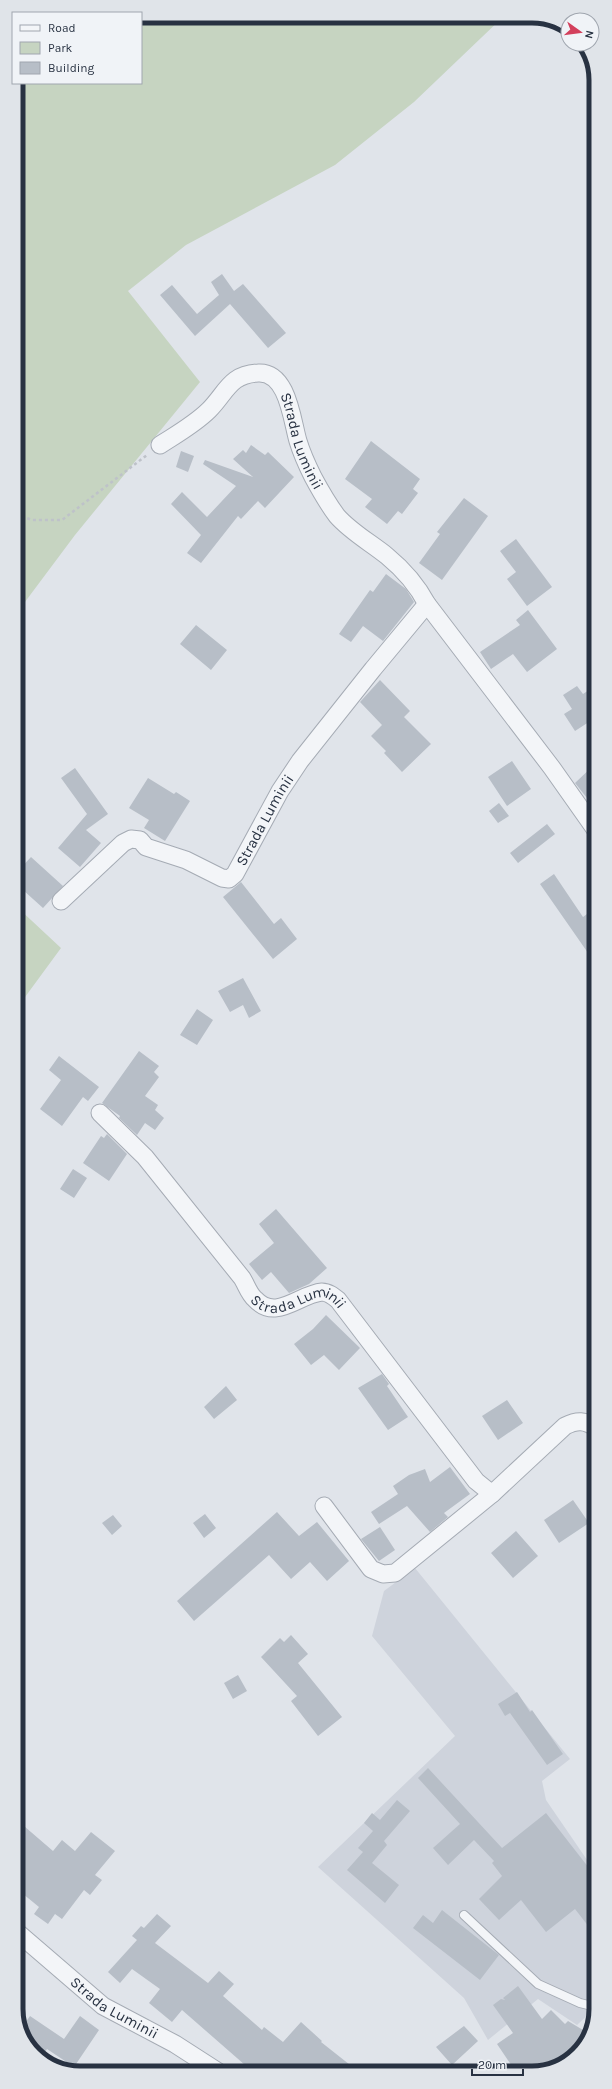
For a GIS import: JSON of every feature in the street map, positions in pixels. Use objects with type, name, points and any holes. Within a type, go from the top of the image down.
[{"type":"street","name":"Strada Luminii","points":[[160,445],[190,426],[210,409],[236,378],[260,373],[271,376],[279,384],[287,398],[303,458],[326,501],[351,529],[388,556],[419,588],[427,604],[552,768],[589,820]]},
{"type":"street","name":"Strada Luminii","points":[[61,901],[123,843],[132,839],[140,840],[146,847],[186,860],[222,878],[229,879],[235,874],[280,791],[300,761],[427,604]]},
{"type":"street","name":"Strada Luminii","points":[[100,1113],[145,1157],[242,1278],[255,1300],[265,1306],[277,1309],[321,1292],[330,1294],[338,1300],[476,1482],[492,1494]]},
{"type":"street","points":[[324,1506],[371,1569],[383,1574],[395,1574],[492,1494],[565,1426],[576,1421],[589,1423]]},
{"type":"street","name":"Strada Luminii","points":[[23,1937],[103,2006],[181,2048],[210,2066]]},
{"type":"lane","points":[[464,1915],[538,1984],[580,2003],[589,2005]]},
{"type":"path","points":[[23,517],[32,520],[62,520],[160,445]]},
{"type":"shaded area","points":[[415,1568],[570,1759],[542,1781],[546,1800],[589,1863],[589,2014],[577,2025],[538,1999],[488,2040],[464,1998],[318,1867],[455,1736],[372,1636],[384,1591]]},
{"type":"green space","points":[[142,23],[497,23],[414,102],[335,165],[186,245],[128,291],[200,382],[75,535],[23,605],[23,84],[142,84]]},
{"type":"green space","points":[[23,913],[61,948],[23,1000]]},
{"type":"building","points":[[222,274],[234,291],[243,284],[286,333],[268,348],[230,304],[195,336],[160,295],[172,285],[197,314],[219,295],[211,282]]},
{"type":"building","points":[[371,441],[420,479],[413,489],[418,493],[402,514],[398,511],[387,524],[365,507],[372,499],[345,479]]},
{"type":"building","points":[[251,445],[265,455],[268,452],[294,477],[265,508],[258,501],[241,519],[238,516],[201,563],[187,553],[201,535],[171,504],[182,492],[207,517],[236,486],[203,464],[205,460],[253,477],[233,459],[243,450],[246,453]]},
{"type":"building","points":[[181,451],[194,456],[188,472],[176,467]]},
{"type":"building","points":[[464,498],[488,516],[442,580],[419,563],[440,534],[437,532]]},
{"type":"building","points":[[516,539],[552,587],[527,606],[507,579],[516,572],[500,551]]},
{"type":"building","points":[[386,574],[406,589],[414,602],[383,641],[363,626],[351,642],[339,634],[370,590],[373,592]]},
{"type":"building","points":[[528,610],[557,649],[527,672],[513,654],[491,669],[480,652],[520,625],[516,620]]},
{"type":"building","points":[[196,625],[227,650],[211,670],[180,644]]},
{"type":"building","points":[[380,680],[410,711],[404,717],[431,744],[402,772],[384,753],[386,751],[371,736],[382,725],[360,702]]},
{"type":"building","points":[[577,686],[583,694],[589,690],[589,722],[575,731],[564,714],[572,709],[563,695]]},
{"type":"building","points":[[512,761],[531,789],[507,806],[488,777]]},
{"type":"building","points":[[75,768],[108,814],[86,830],[101,843],[80,867],[58,848],[87,814],[61,778]]},
{"type":"building","points":[[589,770],[589,800],[575,783]]},
{"type":"building","points":[[148,778],[174,794],[176,792],[190,801],[165,841],[144,828],[149,820],[129,808]]},
{"type":"building","points":[[499,803],[509,816],[498,823],[489,811]]},
{"type":"building","points":[[547,824],[555,834],[518,863],[510,853]]},
{"type":"building","points":[[31,857],[63,886],[43,908],[23,890],[23,866]]},
{"type":"building","points":[[554,874],[583,917],[589,912],[589,954],[540,884]]},
{"type":"building","points":[[241,882],[274,924],[281,918],[297,939],[273,959],[223,897]]},
{"type":"building","points":[[243,978],[261,1011],[249,1018],[243,1005],[230,1012],[218,991]]},
{"type":"building","points":[[197,1009],[213,1020],[197,1045],[180,1035]]},
{"type":"building","points":[[139,1051],[159,1066],[154,1072],[159,1077],[145,1096],[158,1105],[155,1110],[164,1118],[155,1130],[145,1123],[137,1135],[119,1118],[120,1116],[102,1103]]},
{"type":"building","points":[[59,1056],[99,1087],[88,1101],[83,1097],[62,1126],[40,1109],[61,1080],[49,1070]]},
{"type":"building","points":[[107,1134],[127,1154],[109,1181],[83,1163],[101,1136],[104,1138]]},
{"type":"building","points":[[73,1169],[87,1178],[74,1198],[60,1189]]},
{"type":"building","points":[[276,1209],[327,1268],[309,1284],[289,1293],[271,1272],[262,1280],[249,1264],[274,1243],[259,1224]]},
{"type":"building","points":[[326,1315],[360,1348],[339,1370],[324,1355],[311,1365],[294,1344],[313,1329]]},
{"type":"building","points":[[382,1374],[389,1384],[387,1386],[408,1417],[388,1430],[358,1388]]},
{"type":"building","points":[[226,1386],[237,1400],[214,1419],[204,1407]]},
{"type":"building","points":[[507,1400],[523,1423],[498,1440],[482,1416]]},
{"type":"building","points":[[450,1467],[470,1494],[444,1513],[448,1517],[430,1532],[407,1506],[379,1524],[371,1512],[398,1494],[393,1486],[409,1475],[425,1469],[430,1482]]},
{"type":"building","points":[[573,1500],[589,1523],[559,1543],[544,1520]]},
{"type":"building","points":[[277,1512],[299,1536],[317,1522],[349,1561],[327,1581],[310,1562],[291,1579],[269,1555],[194,1621],[177,1601]]},
{"type":"building","points":[[205,1514],[216,1528],[204,1538],[193,1523]]},
{"type":"building","points":[[113,1515],[122,1526],[112,1535],[102,1523]]},
{"type":"building","points":[[380,1527],[395,1550],[379,1561],[361,1539]]},
{"type":"building","points":[[516,1531],[538,1556],[513,1578],[491,1553]]},
{"type":"building","points":[[291,1635],[308,1654],[298,1663],[342,1717],[318,1736],[291,1701],[297,1696],[261,1657],[280,1638],[284,1642]]},
{"type":"building","points":[[238,1675],[247,1691],[233,1699],[224,1683]]},
{"type":"building","points":[[517,1692],[530,1712],[532,1710],[563,1754],[547,1765],[510,1713],[505,1716],[498,1704]]},
{"type":"building","points":[[428,1768],[502,1848],[546,1813],[589,1868],[589,1927],[575,1909],[546,1932],[521,1900],[499,1920],[479,1899],[502,1876],[492,1863],[494,1861],[474,1840],[448,1865],[433,1848],[460,1824],[418,1778]]},
{"type":"building","points":[[397,1800],[410,1811],[384,1841],[387,1845],[372,1863],[399,1885],[385,1903],[347,1870],[363,1852],[358,1848],[373,1831],[364,1823],[372,1813],[380,1820]]},
{"type":"building","points":[[23,1825],[53,1851],[62,1840],[75,1851],[91,1832],[115,1851],[95,1875],[102,1880],[90,1895],[84,1890],[62,1919],[55,1914],[48,1924],[34,1914],[39,1907],[23,1894]]},
{"type":"building","points":[[442,1910],[499,1955],[480,1980],[413,1928],[423,1915],[433,1923]]},
{"type":"building","points":[[157,1914],[171,1926],[155,1943],[208,1983],[219,1971],[234,1984],[223,1996],[262,2030],[264,2027],[283,2042],[301,2022],[322,2041],[321,2042],[351,2066],[246,2066],[182,2010],[172,2022],[149,2003],[160,1989],[132,1969],[120,1983],[108,1972],[137,1940],[132,1936],[141,1926],[144,1928]]},
{"type":"building","points":[[518,1986],[542,2019],[551,2010],[565,2024],[568,2021],[585,2031],[577,2044],[554,2062],[543,2065],[512,2066],[497,2044],[513,2033],[493,2005],[501,1999],[505,2000],[503,1998]]},
{"type":"building","points":[[30,2016],[64,2039],[80,2016],[99,2030],[75,2066],[71,2065],[47,2049],[44,2053],[42,2052],[31,2038],[25,2023]]},
{"type":"building","points":[[464,2026],[478,2041],[452,2065],[436,2047]]}]
